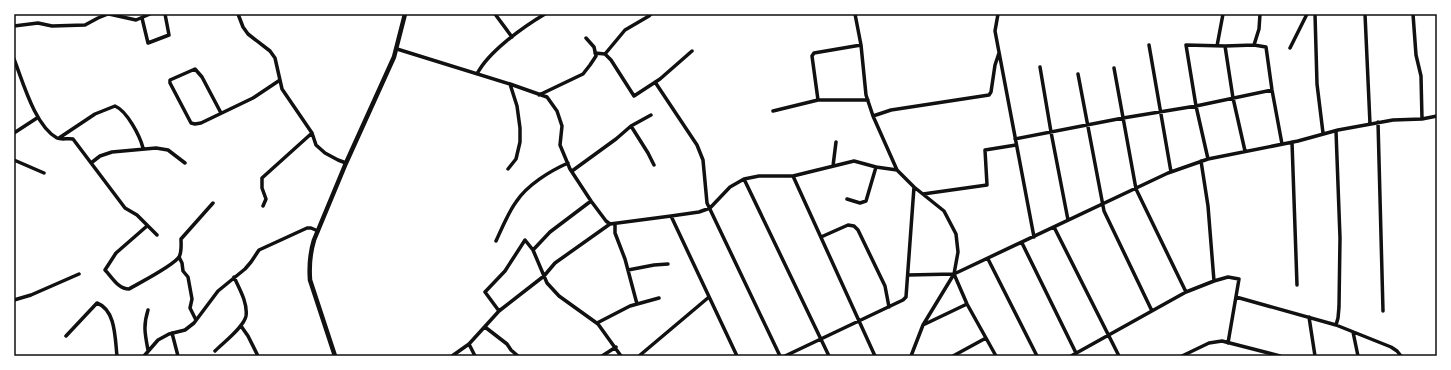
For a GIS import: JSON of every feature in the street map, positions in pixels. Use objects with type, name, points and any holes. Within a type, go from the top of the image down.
[{"type":"street","points":[[14,26],[38,23],[52,26],[85,26],[98,18],[109,14],[136,20],[150,14]]},
{"type":"street","points":[[142,18],[148,42],[169,35],[165,14]]},
{"type":"street","points":[[238,14],[243,27],[248,34],[270,51],[275,58],[282,89],[312,133],[316,145],[325,153],[346,163]]},
{"type":"street","points":[[336,356],[310,280],[310,256],[318,231],[346,163],[397,49],[405,14]]},
{"type":"street","points":[[495,14],[512,36]]},
{"type":"street","points":[[477,74],[481,66],[512,36],[545,14]]},
{"type":"street","points":[[605,54],[625,30],[650,14]]},
{"type":"street","points":[[855,14],[868,100],[873,116],[897,170],[914,187],[944,211],[956,234],[958,252],[954,274],[923,325],[911,356]]},
{"type":"street","points":[[998,14],[995,31],[1034,237]]},
{"type":"street","points":[[1217,46],[1223,14]]},
{"type":"street","points":[[1254,45],[1260,29],[1260,14]]},
{"type":"street","points":[[1290,48],[1307,14]]},
{"type":"street","points":[[1315,14],[1317,84],[1323,134]]},
{"type":"street","points":[[1365,14],[1370,124]]},
{"type":"street","points":[[1414,14],[1416,55],[1421,76],[1422,119]]},
{"type":"street","points":[[539,95],[583,74],[596,56],[594,47],[586,38]]},
{"type":"street","points":[[818,100],[812,56],[814,54],[860,45]]},
{"type":"street","points":[[1149,45],[1171,172]]},
{"type":"street","points":[[1208,159],[1196,106],[1186,45],[1254,45],[1266,47],[1282,144]]},
{"type":"street","points":[[1225,46],[1233,98],[1245,151]]},
{"type":"street","points":[[397,49],[547,97],[557,111],[562,126],[560,145],[572,171],[606,221],[613,224],[637,304]]},
{"type":"street","points":[[595,53],[605,54],[612,60],[634,96],[655,82],[692,51]]},
{"type":"street","points":[[873,116],[891,110],[989,95],[991,92],[995,65],[999,53]]},
{"type":"street","points":[[14,59],[37,118],[58,138],[73,138],[125,208],[137,215],[157,235]]},
{"type":"street","points":[[1040,67],[1068,220]]},
{"type":"street","points":[[1114,68],[1136,189],[1186,292]]},
{"type":"street","points":[[221,114],[202,77],[195,69],[170,80],[170,83],[190,122],[195,124],[201,123],[221,114],[253,98],[280,80]]},
{"type":"street","points":[[1078,74],[1104,211],[1152,311]]},
{"type":"street","points":[[655,82],[697,145],[703,160],[707,203],[780,356]]},
{"type":"street","points":[[508,169],[516,159],[520,142],[517,106],[510,84]]},
{"type":"street","points":[[1015,139],[1123,118],[1196,106],[1272,90]]},
{"type":"street","points":[[773,111],[818,100],[868,100]]},
{"type":"street","points":[[58,138],[95,114],[114,106],[120,108],[132,125],[142,141],[143,148]]},
{"type":"street","points":[[572,171],[616,139],[630,126],[651,115]]},
{"type":"street","points":[[908,275],[954,274],[1171,172],[1201,161],[1378,122],[1422,119],[1437,116]]},
{"type":"street","points":[[14,133],[37,118]]},
{"type":"street","points":[[1378,122],[1383,311]]},
{"type":"street","points":[[630,126],[654,165]]},
{"type":"street","points":[[1336,131],[1340,238],[1339,307],[1336,324]]},
{"type":"street","points":[[263,206],[266,199],[262,188],[262,178],[312,133]]},
{"type":"street","points":[[833,166],[836,142]]},
{"type":"street","points":[[1292,142],[1297,285]]},
{"type":"street","points":[[923,194],[987,185],[985,150],[1016,145]]},
{"type":"street","points":[[91,162],[100,156],[112,152],[156,148],[168,150],[185,163]]},
{"type":"street","points":[[14,160],[44,173]]},
{"type":"street","points":[[452,356],[469,344],[498,311],[544,276],[555,263],[613,224],[699,212],[710,208],[730,187],[744,179],[759,176],[793,176],[854,161],[876,167],[897,170]]},
{"type":"street","points":[[1201,161],[1208,206],[1214,281]]},
{"type":"street","points":[[496,241],[515,202],[523,193],[552,170],[568,163]]},
{"type":"street","points":[[847,199],[860,203],[866,201],[876,167]]},
{"type":"street","points":[[793,176],[876,356]]},
{"type":"street","points":[[744,179],[829,356]]},
{"type":"street","points":[[785,356],[860,322],[906,297],[914,187]]},
{"type":"street","points":[[533,250],[550,232],[591,201]]},
{"type":"street","points":[[147,226],[116,253],[105,270],[124,289],[129,289],[172,263],[179,257],[181,250],[181,239],[213,203]]},
{"type":"street","points":[[671,216],[737,356]]},
{"type":"street","points":[[821,237],[848,225],[854,226],[858,230],[885,286],[889,307]]},
{"type":"street","points":[[144,356],[158,340],[172,333],[185,330],[196,320],[218,291],[251,262],[262,248],[306,228],[318,231]]},
{"type":"street","points":[[1054,228],[1119,356]]},
{"type":"street","points":[[498,311],[486,292],[505,272],[525,240],[533,250],[547,283],[558,296],[597,323],[616,347],[621,356]]},
{"type":"street","points":[[1022,243],[1076,353]]},
{"type":"street","points":[[179,257],[182,263],[183,271],[188,277],[192,299],[190,308],[196,320]]},
{"type":"street","points":[[988,259],[1037,356]]},
{"type":"street","points":[[628,270],[668,264]]},
{"type":"street","points":[[14,300],[31,295],[79,274]]},
{"type":"street","points":[[954,274],[967,304],[996,356]]},
{"type":"street","points":[[215,351],[241,326],[246,317],[242,294],[234,277]]},
{"type":"street","points":[[1071,356],[1186,292],[1228,277],[1240,279],[1228,343]]},
{"type":"street","points":[[639,356],[709,297]]},
{"type":"street","points":[[1236,297],[1336,324],[1391,347],[1401,356]]},
{"type":"street","points":[[597,323],[630,306],[659,298]]},
{"type":"street","points":[[66,336],[97,303],[102,305],[107,310],[113,325],[117,356]]},
{"type":"street","points":[[923,325],[967,304]]},
{"type":"street","points":[[148,310],[144,321],[144,331],[148,350]]},
{"type":"street","points":[[1309,317],[1315,356]]},
{"type":"street","points":[[241,326],[258,356]]},
{"type":"street","points":[[485,326],[507,344],[518,356]]},
{"type":"street","points":[[1353,332],[1358,356]]},
{"type":"street","points":[[172,333],[178,356]]},
{"type":"street","points":[[953,356],[986,338]]},
{"type":"street","points":[[1182,356],[1209,343],[1222,341],[1280,356]]},
{"type":"street","points":[[469,344],[475,356]]},
{"type":"street","points":[[602,356],[616,347]]}]
